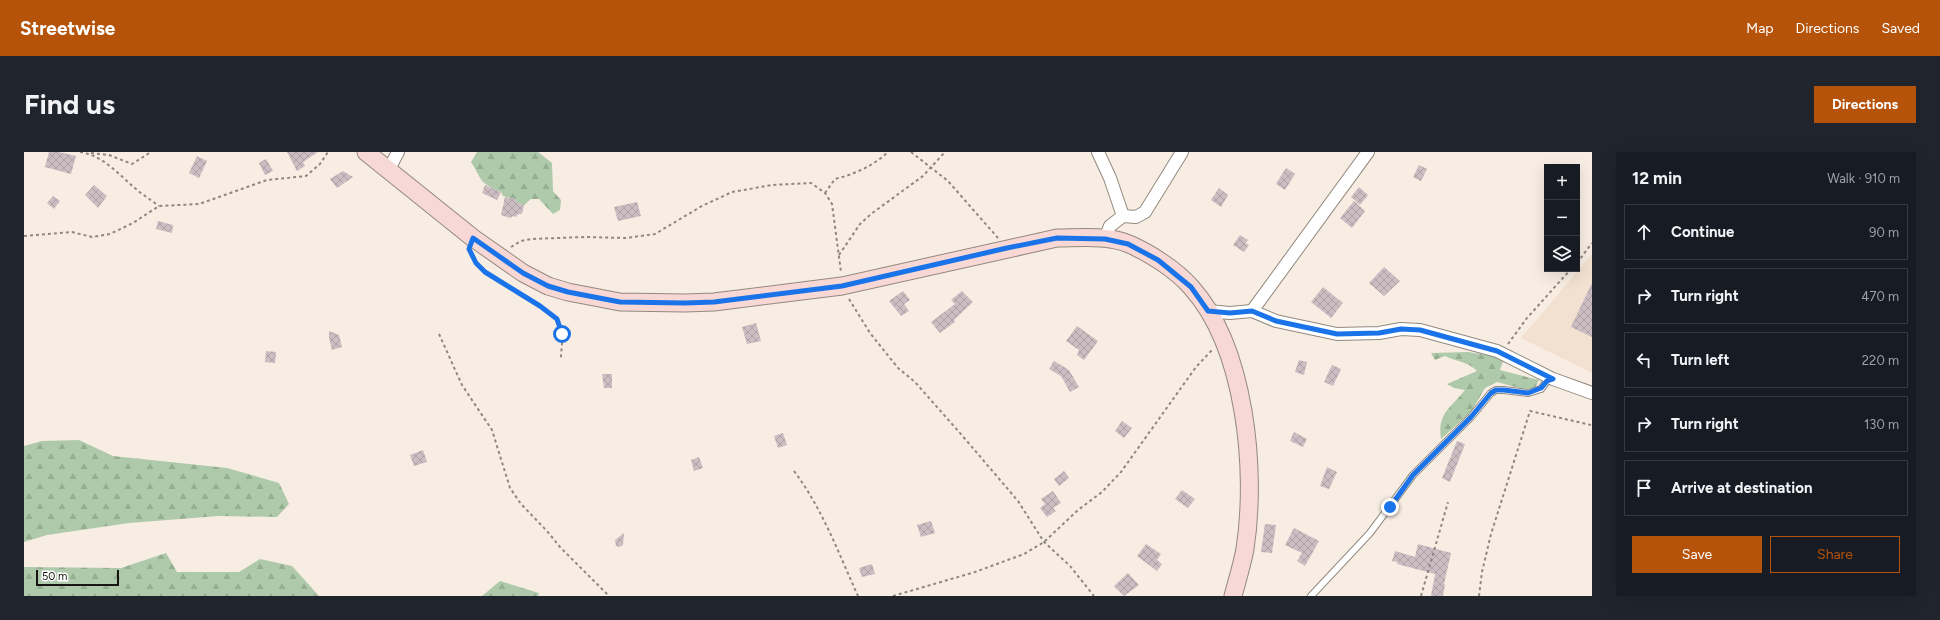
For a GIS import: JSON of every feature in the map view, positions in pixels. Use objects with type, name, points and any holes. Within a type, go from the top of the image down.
[{"type":"main road","points":[[366,152],[473,238],[523,273],[548,286],[568,292],[607,300],[685,303],[714,302],[842,286],[1057,238],[1105,239],[1128,244],[1158,260],[1191,287],[1216,323],[1235,368],[1241,399],[1249,463],[1245,549],[1233,596]]},
{"type":"street","points":[[388,171],[398,152]]},
{"type":"street","points":[[1098,152],[1110,178],[1123,216]]},
{"type":"street","points":[[1105,239],[1110,226],[1123,216],[1136,217],[1145,212],[1182,152]]},
{"type":"street","points":[[1252,311],[1368,152]]},
{"type":"street","points":[[1208,311],[1230,313],[1252,311],[1276,321],[1337,334],[1379,333],[1401,329],[1420,330],[1497,351],[1553,379],[1592,393]]},
{"type":"lane","points":[[1311,596],[1370,533],[1413,475],[1471,417],[1491,393],[1496,390],[1528,393],[1541,388],[1547,381],[1553,379]]},
{"type":"path","points":[[80,152],[109,155],[132,164],[151,152]]},
{"type":"path","points":[[24,236],[72,232],[92,237],[110,234],[133,223],[159,206],[199,204],[266,180],[286,177],[301,178],[311,172],[328,152]]},
{"type":"path","points":[[825,194],[835,179],[871,166],[888,152]]},
{"type":"path","points":[[911,152],[948,181],[988,229],[1007,248]]},
{"type":"path","points":[[521,241],[585,237],[626,238],[655,234],[702,206],[732,192],[772,185],[811,183],[825,194],[832,204],[838,256],[860,224],[931,169],[945,152]]},
{"type":"path","points":[[88,153],[104,161],[138,191],[159,206]]},
{"type":"path","points":[[473,238],[469,249],[476,263],[485,272],[540,306],[557,319],[562,334],[561,358]]},
{"type":"path","points":[[1580,259],[1592,243]]},
{"type":"path","points":[[1497,351],[1508,344],[1527,318],[1569,272]]},
{"type":"path","points":[[842,286],[858,314],[888,356],[898,368],[915,382],[941,411],[1018,501],[1044,542],[1070,566],[1094,596]]},
{"type":"path","points":[[439,334],[462,385],[492,430],[510,488],[521,504],[560,547],[609,596]]},
{"type":"path","points":[[893,596],[975,572],[1024,554],[1044,542],[1078,510],[1102,492],[1121,472],[1196,368],[1222,339]]},
{"type":"path","points":[[1479,596],[1482,572],[1491,534],[1530,411],[1591,425]]},
{"type":"path","points":[[794,471],[802,482],[826,526],[858,596]]},
{"type":"path","points":[[1421,596],[1448,502]]},
{"type":"shaded area","points":[[1592,254],[1592,373],[1521,338],[1577,272],[1580,272],[1580,268]]},
{"type":"green space","points":[[477,152],[538,152],[552,163],[553,191],[561,200],[560,210],[553,214],[539,199],[531,199],[524,205],[516,202],[515,199],[503,196],[501,192],[488,186],[482,180],[471,162]]},
{"type":"green space","points":[[1468,352],[1504,358],[1500,370],[1539,380],[1535,388],[1523,389],[1497,382],[1485,388],[1471,412],[1441,439],[1440,430],[1443,417],[1465,390],[1454,388],[1447,384],[1477,371],[1466,363],[1445,356],[1435,360],[1431,353]]},
{"type":"green space","points":[[79,440],[113,456],[227,468],[279,483],[289,504],[277,517],[219,516],[129,523],[47,535],[24,542],[24,446],[42,441]]},
{"type":"green space","points":[[166,553],[177,572],[239,572],[260,559],[292,566],[319,596],[24,596],[24,567],[121,568]]},
{"type":"green space","points":[[500,581],[539,593],[538,596],[482,596]]},
{"type":"building","points":[[49,152],[59,152],[76,156],[71,174],[45,167]]},
{"type":"building","points":[[287,152],[318,152],[303,162],[305,166],[297,171]]},
{"type":"building","points":[[197,156],[207,161],[199,178],[189,173]]},
{"type":"building","points":[[266,159],[273,171],[265,175],[259,163]]},
{"type":"building","points":[[1419,165],[1427,169],[1421,181],[1413,177]]},
{"type":"building","points":[[1286,168],[1295,174],[1285,190],[1276,184]]},
{"type":"building","points":[[343,171],[353,177],[337,188],[330,179]]},
{"type":"building","points":[[94,185],[107,196],[98,208],[85,195]]},
{"type":"building","points":[[485,185],[501,192],[497,200],[482,193]]},
{"type":"building","points":[[1359,187],[1368,195],[1360,205],[1351,197]]},
{"type":"building","points":[[1219,188],[1228,195],[1221,207],[1211,200]]},
{"type":"building","points":[[53,196],[60,201],[54,209],[47,203]]},
{"type":"building","points":[[505,197],[515,199],[516,202],[524,205],[522,214],[518,214],[516,217],[513,216],[510,218],[501,215]]},
{"type":"building","points":[[1354,201],[1365,211],[1352,228],[1340,218]]},
{"type":"building","points":[[637,202],[641,216],[618,221],[614,207]]},
{"type":"building","points":[[158,221],[173,225],[172,233],[156,229]]},
{"type":"building","points":[[1240,235],[1248,240],[1245,243],[1249,245],[1244,252],[1233,245]]},
{"type":"building","points":[[1384,267],[1400,281],[1384,296],[1369,283]]},
{"type":"building","points":[[1592,283],[1592,337],[1571,327]]},
{"type":"building","points":[[1323,287],[1343,303],[1331,318],[1311,302]]},
{"type":"building","points":[[903,291],[910,300],[904,304],[909,311],[901,316],[889,301]]},
{"type":"building","points":[[962,291],[973,302],[954,320],[955,322],[940,333],[931,322],[955,304],[951,300]]},
{"type":"building","points":[[756,323],[761,341],[747,344],[742,327]]},
{"type":"building","points":[[1077,326],[1098,341],[1084,360],[1077,355],[1079,350],[1066,341]]},
{"type":"building","points":[[329,331],[339,335],[342,347],[332,350]]},
{"type":"building","points":[[266,351],[276,352],[275,363],[265,362]]},
{"type":"building","points":[[1299,360],[1307,362],[1304,375],[1295,372]]},
{"type":"building","points":[[1054,361],[1069,370],[1079,387],[1070,392],[1061,376],[1049,369]]},
{"type":"building","points":[[1332,365],[1341,369],[1333,386],[1324,382]]},
{"type":"building","points":[[602,374],[612,374],[612,388],[604,388]]},
{"type":"building","points":[[1122,421],[1132,428],[1124,438],[1115,431]]},
{"type":"building","points":[[1294,432],[1307,439],[1303,447],[1290,441]]},
{"type":"building","points":[[783,433],[787,445],[778,448],[774,436]]},
{"type":"building","points":[[1457,441],[1465,444],[1450,482],[1442,478]]},
{"type":"building","points":[[423,450],[427,462],[414,466],[410,455]]},
{"type":"building","points":[[699,457],[703,468],[694,471],[691,460]]},
{"type":"building","points":[[1327,467],[1337,472],[1329,489],[1320,486]]},
{"type":"building","points":[[1064,471],[1069,478],[1059,486],[1054,479]]},
{"type":"building","points":[[1182,490],[1195,499],[1188,508],[1175,499]]},
{"type":"building","points":[[1053,491],[1061,503],[1053,508],[1056,511],[1047,517],[1040,508],[1045,504],[1041,499]]},
{"type":"building","points":[[931,521],[935,533],[921,537],[917,525]]},
{"type":"building","points":[[1265,524],[1276,525],[1272,553],[1261,552]]},
{"type":"building","points":[[1294,528],[1319,541],[1305,566],[1297,561],[1302,553],[1285,545]]},
{"type":"building","points":[[624,533],[623,545],[619,547],[616,546],[615,540]]},
{"type":"building","points":[[1146,544],[1161,554],[1157,560],[1162,564],[1157,571],[1137,556]]},
{"type":"building","points":[[1418,544],[1451,553],[1444,584],[1443,596],[1431,596],[1435,574],[1397,564],[1398,562],[1392,561],[1395,551],[1415,557]]},
{"type":"building","points":[[872,564],[875,574],[862,577],[859,568]]},
{"type":"building","points":[[1128,573],[1139,585],[1124,596],[1114,586]]},
{"type":"route","points":[[562,334],[557,319],[540,306],[485,272],[476,263],[469,249],[473,238],[523,273],[548,286],[594,298],[620,302],[685,303],[714,302],[842,286],[1057,238],[1105,239],[1128,244],[1158,260],[1191,287],[1208,311],[1230,313],[1252,311],[1276,321],[1306,329],[1337,334],[1379,333],[1401,329],[1420,330],[1497,351],[1553,379],[1547,381],[1541,388],[1528,393],[1504,390],[1496,390],[1491,393],[1471,417],[1453,433],[1413,475],[1390,507]]}]
